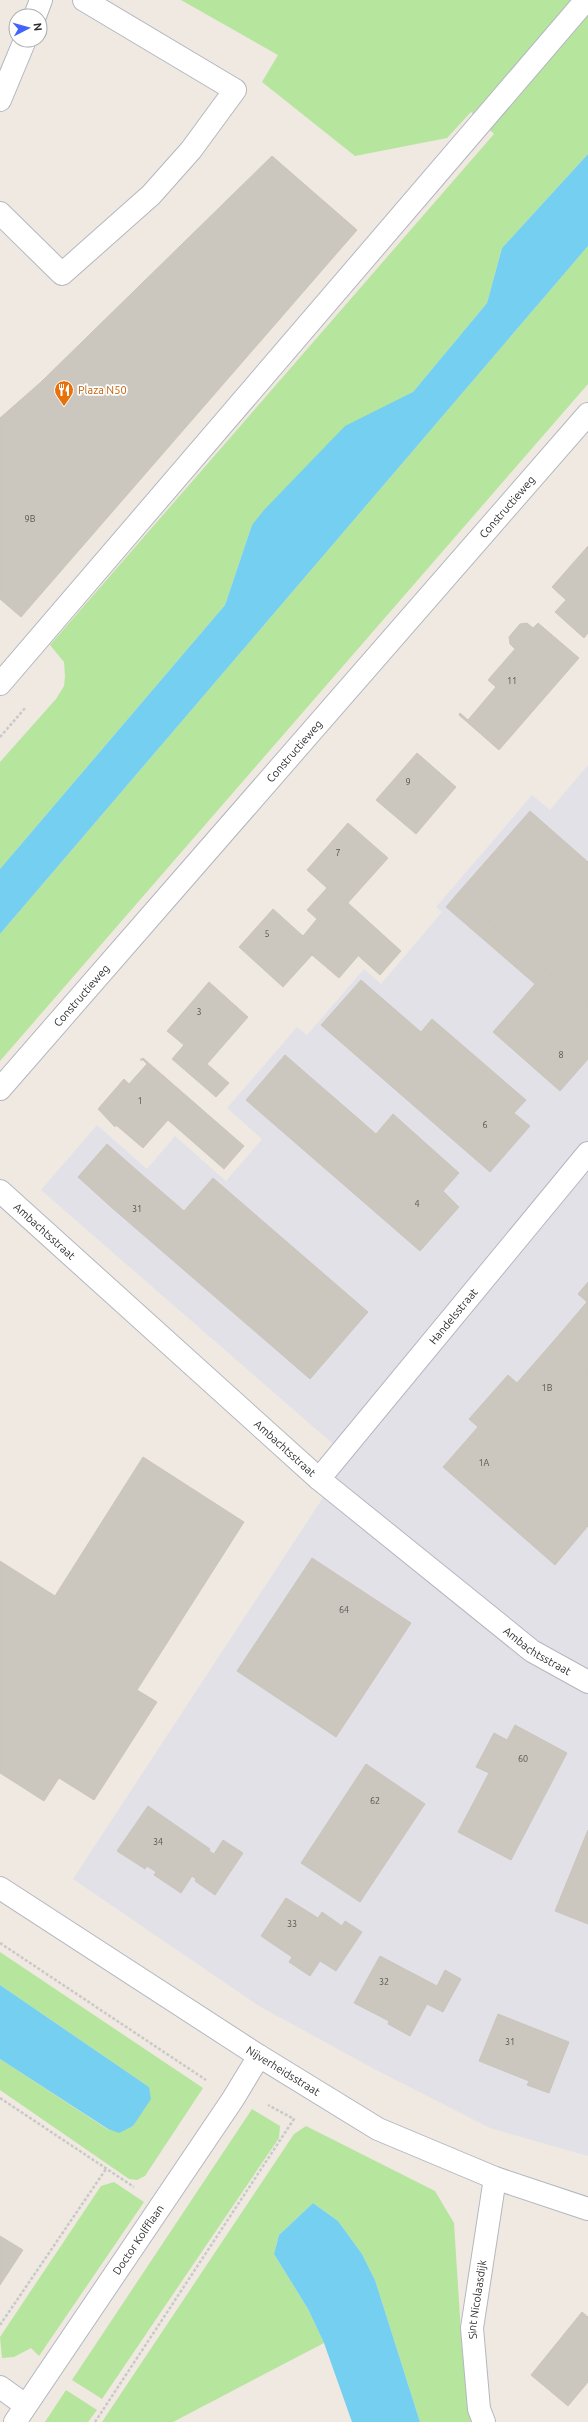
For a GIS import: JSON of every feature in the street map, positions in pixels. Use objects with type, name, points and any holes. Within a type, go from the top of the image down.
[{"type":"street","points":[[0,213],[62,274],[151,195],[191,150],[235,90],[84,0]]},
{"type":"street","points":[[0,684],[586,0]]},
{"type":"street","points":[[0,100],[22,48]]},
{"type":"street","name":"Constructieweg","points":[[0,1089],[588,414]]},
{"type":"street","name":"Handelsstraat","points":[[319,1479],[588,1153]]},
{"type":"street","name":"Ambachtsstraat","points":[[0,1191],[319,1479],[532,1651],[588,1682]]},
{"type":"street","name":"Nijverheidsstraat","points":[[0,1888],[259,2056],[378,2129],[495,2178],[588,2209]]},
{"type":"street","name":"Doctor Kolfflaan","points":[[20,2414],[233,2099],[259,2056]]},
{"type":"street","name":"Sint Nicolaasdijk","points":[[484,2422],[479,2409],[472,2328],[495,2178]]},
{"type":"street","points":[[0,2387],[20,2414]]},
{"type":"path","points":[[0,1943],[233,2099],[259,2100],[294,2119],[95,2422]]},
{"type":"path","points":[[0,2098],[160,2205]]},
{"type":"path","points":[[0,2325],[106,2169]]},
{"type":"shaded area","points":[[588,765],[588,2156],[490,2128],[378,2071],[259,2006],[73,1879],[349,1458],[41,1190],[97,1125],[147,1169],[175,1136],[226,1181],[262,1139],[227,1108],[297,1027],[307,1035],[364,969],[381,984],[442,912],[436,907],[532,795],[550,810]]},
{"type":"green space","points":[[181,0],[588,0],[588,154],[502,248],[487,303],[413,392],[396,402],[252,525],[225,605],[0,869],[0,762],[56,699],[64,686],[64,662],[50,645],[494,134],[471,112],[447,138],[355,156],[262,82],[278,55]]},
{"type":"green space","points":[[588,246],[588,384],[0,1061],[0,934]]},
{"type":"green space","points":[[0,1952],[203,2088],[145,2176],[137,2180],[129,2179],[0,2090],[0,2059],[107,2129],[119,2132],[133,2126],[149,2087],[0,1985]]},
{"type":"green space","points":[[252,2109],[280,2126],[279,2138],[102,2399],[72,2380]]},
{"type":"green space","points":[[306,2126],[435,2191],[454,2223],[462,2349],[471,2422],[420,2422],[375,2280],[362,2254],[338,2221],[313,2203],[279,2235],[274,2254],[308,2309],[324,2343],[173,2422],[102,2422],[294,2134]]},
{"type":"green space","points":[[114,2182],[144,2202],[39,2356],[31,2348],[14,2357],[2,2358],[0,2337],[101,2186]]},
{"type":"green space","points":[[66,2390],[97,2410],[88,2422],[45,2422]]},
{"type":"water","points":[[588,154],[588,246],[0,934],[0,869],[225,605],[252,525],[264,510],[345,426],[413,392],[487,303],[502,248]]},
{"type":"water","points":[[0,1985],[149,2087],[151,2099],[133,2126],[119,2133],[108,2129],[0,2059]]},
{"type":"water","points":[[313,2203],[338,2221],[362,2254],[375,2280],[420,2422],[352,2422],[324,2343],[308,2309],[274,2254],[279,2235]]},
{"type":"building","points":[[272,156],[357,230],[21,617],[0,599],[0,418],[41,382]]},
{"type":"building","points":[[588,546],[588,633],[584,638],[555,612],[566,600],[552,587]]},
{"type":"building","points":[[527,623],[533,628],[538,623],[579,658],[499,750],[459,715],[460,713],[468,720],[496,687],[488,680],[515,649],[510,644],[509,637],[520,624]]},
{"type":"building","points":[[417,753],[456,787],[416,834],[376,800]]},
{"type":"building","points":[[530,811],[588,862],[588,1006],[457,894]]},
{"type":"building","points":[[348,823],[388,858],[346,905],[307,870]]},
{"type":"building","points":[[327,888],[346,905],[348,903],[401,951],[380,975],[307,910]]},
{"type":"building","points":[[457,894],[588,1006],[588,1059],[560,1091],[493,1032],[535,984],[446,907]]},
{"type":"building","points":[[273,909],[303,936],[317,919],[358,956],[339,978],[312,955],[283,987],[239,947]]},
{"type":"building","points":[[361,980],[421,1032],[432,1019],[526,1100],[514,1113],[530,1126],[490,1172],[321,1025]]},
{"type":"building","points":[[209,982],[248,1017],[207,1064],[229,1083],[216,1097],[172,1059],[184,1045],[167,1031]]},
{"type":"building","points":[[285,1055],[376,1134],[393,1114],[459,1173],[443,1191],[459,1207],[420,1251],[246,1100]]},
{"type":"building","points":[[143,1058],[244,1146],[224,1169],[168,1120],[143,1148],[116,1125],[115,1127],[98,1109],[124,1079],[129,1084],[147,1064],[143,1060],[140,1060]]},
{"type":"building","points":[[107,1144],[140,1173],[111,1207],[78,1177]]},
{"type":"building","points":[[140,1173],[184,1211],[213,1178],[368,1312],[310,1379],[111,1207]]},
{"type":"building","points":[[588,1282],[588,1374],[552,1343],[587,1302],[578,1294]]},
{"type":"building","points":[[552,1343],[588,1374],[588,1526],[555,1565],[443,1467],[478,1427],[469,1419],[508,1375],[517,1383]]},
{"type":"building","points":[[143,1457],[244,1522],[137,1690],[157,1702],[94,1800],[59,1778],[44,1801],[0,1773],[0,1561],[55,1596]]},
{"type":"building","points":[[312,1558],[411,1623],[336,1737],[237,1671]]},
{"type":"building","points":[[515,1725],[567,1753],[511,1860],[458,1832],[489,1773],[476,1767],[494,1733],[507,1740]]},
{"type":"building","points":[[366,1764],[425,1804],[360,1902],[301,1863]]},
{"type":"building","points":[[148,1806],[210,1849],[209,1851],[214,1854],[223,1840],[243,1853],[215,1895],[195,1881],[196,1879],[192,1876],[181,1893],[154,1875],[156,1872],[147,1866],[145,1869],[117,1851]]},
{"type":"building","points":[[588,1830],[588,1924],[555,1911]]},
{"type":"building","points":[[286,1898],[318,1918],[322,1912],[342,1926],[345,1921],[362,1932],[336,1971],[320,1961],[310,1976],[289,1962],[292,1957],[261,1936]]},
{"type":"building","points":[[380,1956],[437,1986],[445,1970],[461,1979],[443,2012],[427,2004],[410,2036],[388,2024],[389,2021],[354,2003]]},
{"type":"building","points":[[498,2014],[569,2042],[549,2093],[527,2085],[529,2081],[479,2061]]},
{"type":"building","points":[[0,2236],[23,2250],[0,2285]]},
{"type":"building","points":[[582,2312],[588,2317],[588,2382],[568,2406],[531,2375]]},
{"type":"place","name":"Plaza N50","points":[[64,407]]}]
